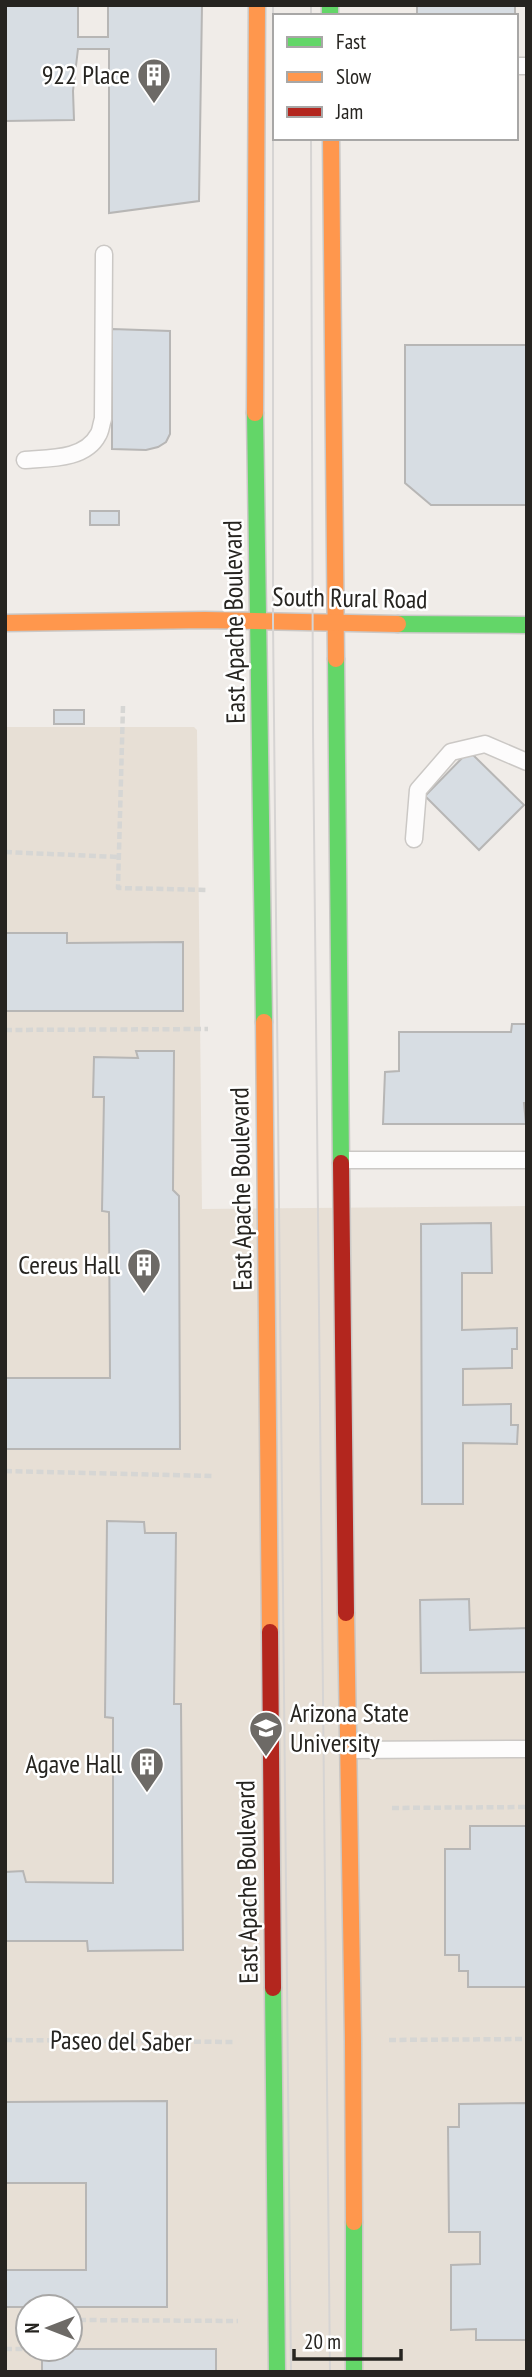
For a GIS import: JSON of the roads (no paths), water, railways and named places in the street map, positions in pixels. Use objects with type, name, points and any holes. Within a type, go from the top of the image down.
[{"type":"main road","name":"East Apache Boulevard","points":[[257,5],[257,621],[266,1172],[277,2372]]},
{"type":"main road","points":[[331,140],[347,1750],[353,2041],[354,2372]]},
{"type":"main road","name":"South Rural Road","points":[[5,623],[257,621],[527,625]]},
{"type":"lane","points":[[24,460],[72,455],[87,447],[98,435],[103,419],[104,254]]},
{"type":"lane","points":[[414,839],[418,789],[451,752],[485,744],[527,762]]},
{"type":"lane","points":[[342,1160],[527,1160]]},
{"type":"lane","points":[[347,1750],[527,1749]]},
{"type":"tram line","points":[[273,5],[273,622],[291,2372]]},
{"type":"tram line","points":[[311,5],[311,14]]},
{"type":"tram line","points":[[311,140],[313,731],[330,2372]]},
{"type":"place","name":"922 Place","points":[[154,105]]},
{"type":"place","name":"Cereus Hall","points":[[144,1295]]},
{"type":"place","name":"Arizona State University","points":[[266,1758]]},
{"type":"place","name":"Agave Hall","points":[[147,1794]]}]
